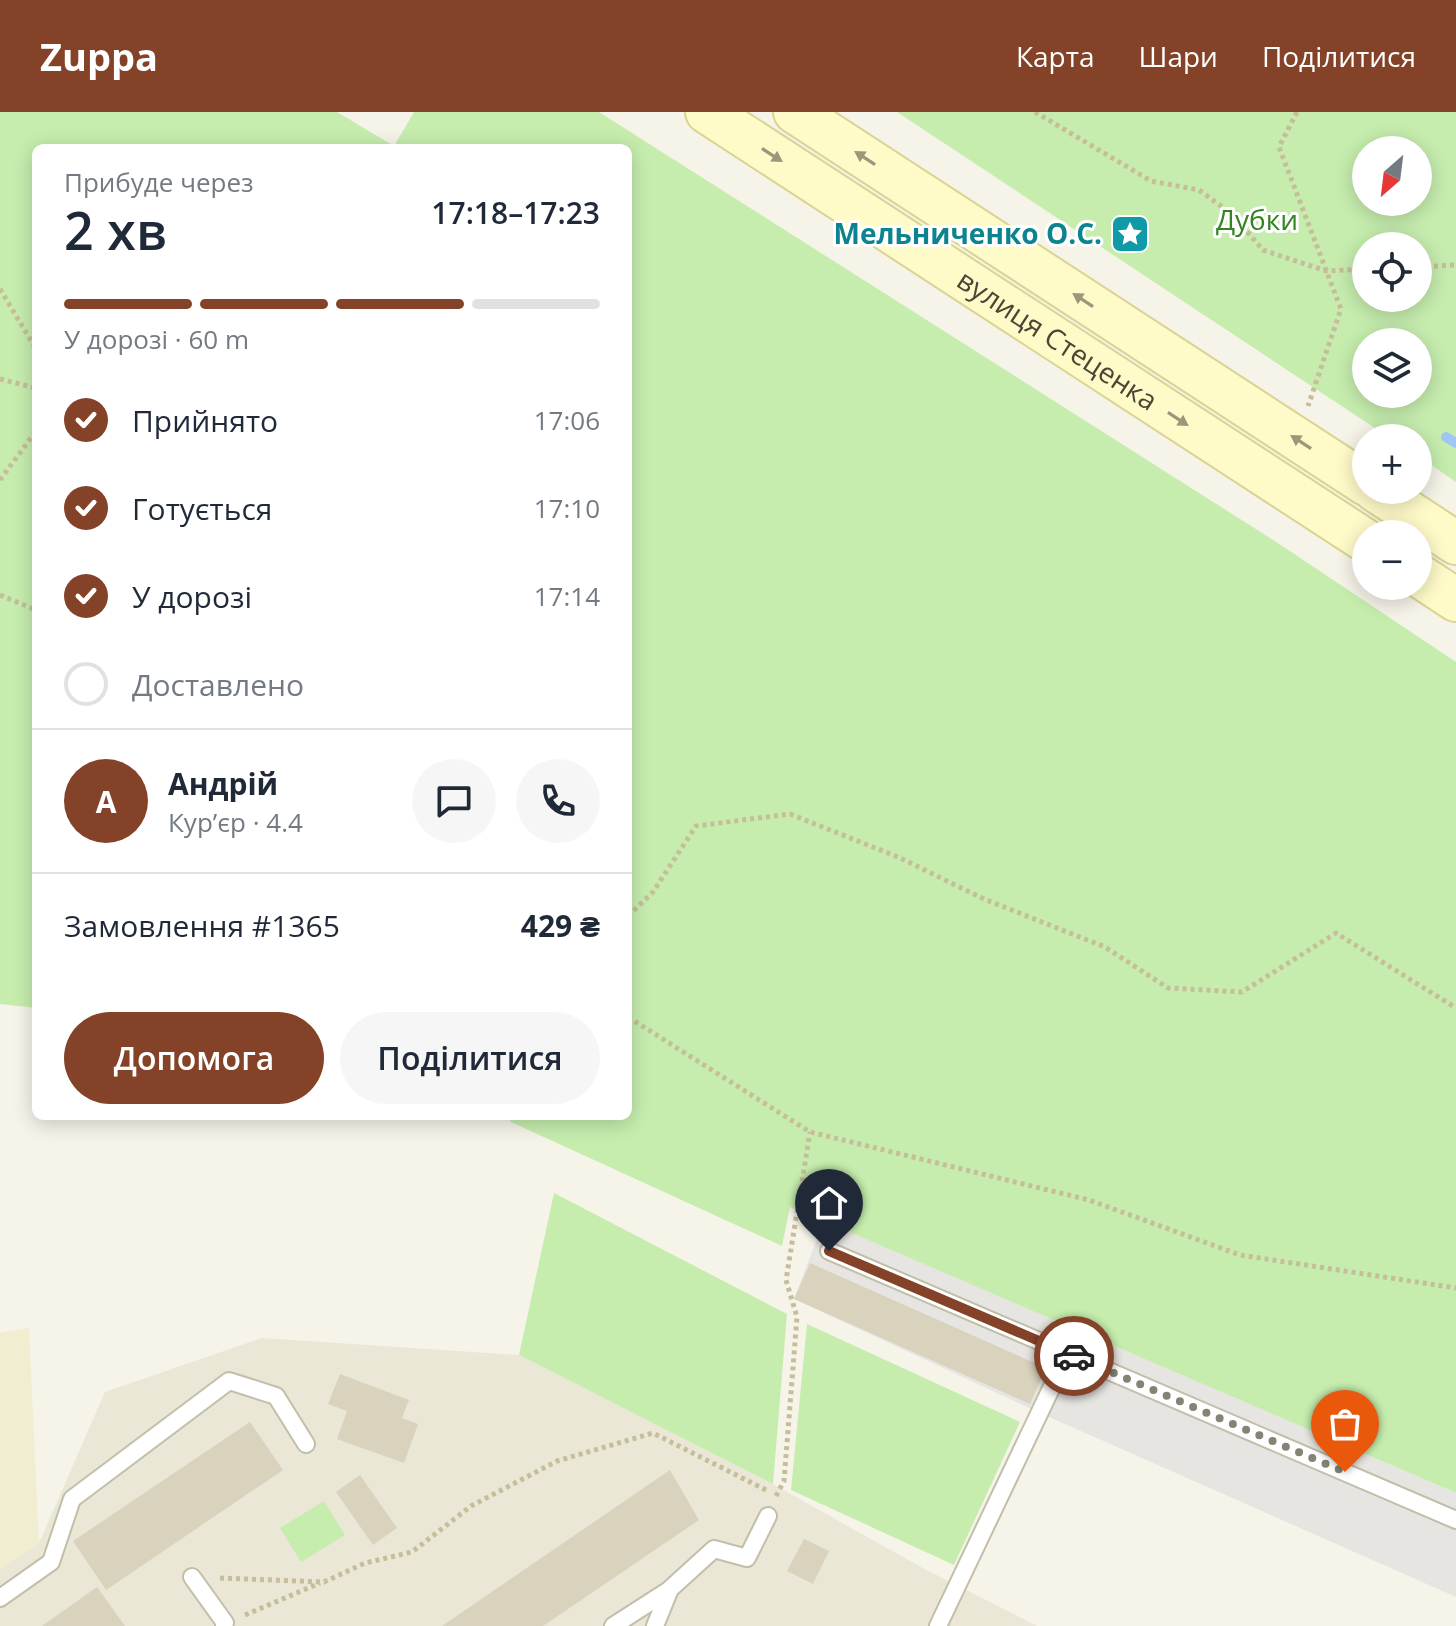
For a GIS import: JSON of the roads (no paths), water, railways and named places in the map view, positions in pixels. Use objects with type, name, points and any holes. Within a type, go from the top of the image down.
[{"type":"main road","name":"вулиця Стеценка","points":[[707,112],[1352,532]]},
{"type":"main road","name":"вулиця Стеценка","points":[[795,112],[1352,475]]},
{"type":"main road","points":[[1396,504],[1456,543]]},
{"type":"main road","points":[[1432,584],[1456,600]]},
{"type":"lane","points":[[829,1251],[1456,1520]]},
{"type":"lane","points":[[938,1626],[1068,1353]]},
{"type":"lane","points":[[0,1598],[51,1562],[72,1499],[229,1381],[276,1396],[306,1444]]},
{"type":"lane","points":[[613,1626],[670,1589],[714,1549],[747,1558],[768,1516]]},
{"type":"lane","points":[[192,1577],[225,1624]]},
{"type":"lane","points":[[655,1626],[670,1589]]},
{"type":"waterway","points":[[1446,437],[1456,443]]},
{"type":"place","name":"Мельниченко О.С.","points":[[1130,234]]},
{"type":"park label","name":"Дубки","points":[[1257,220]]}]
